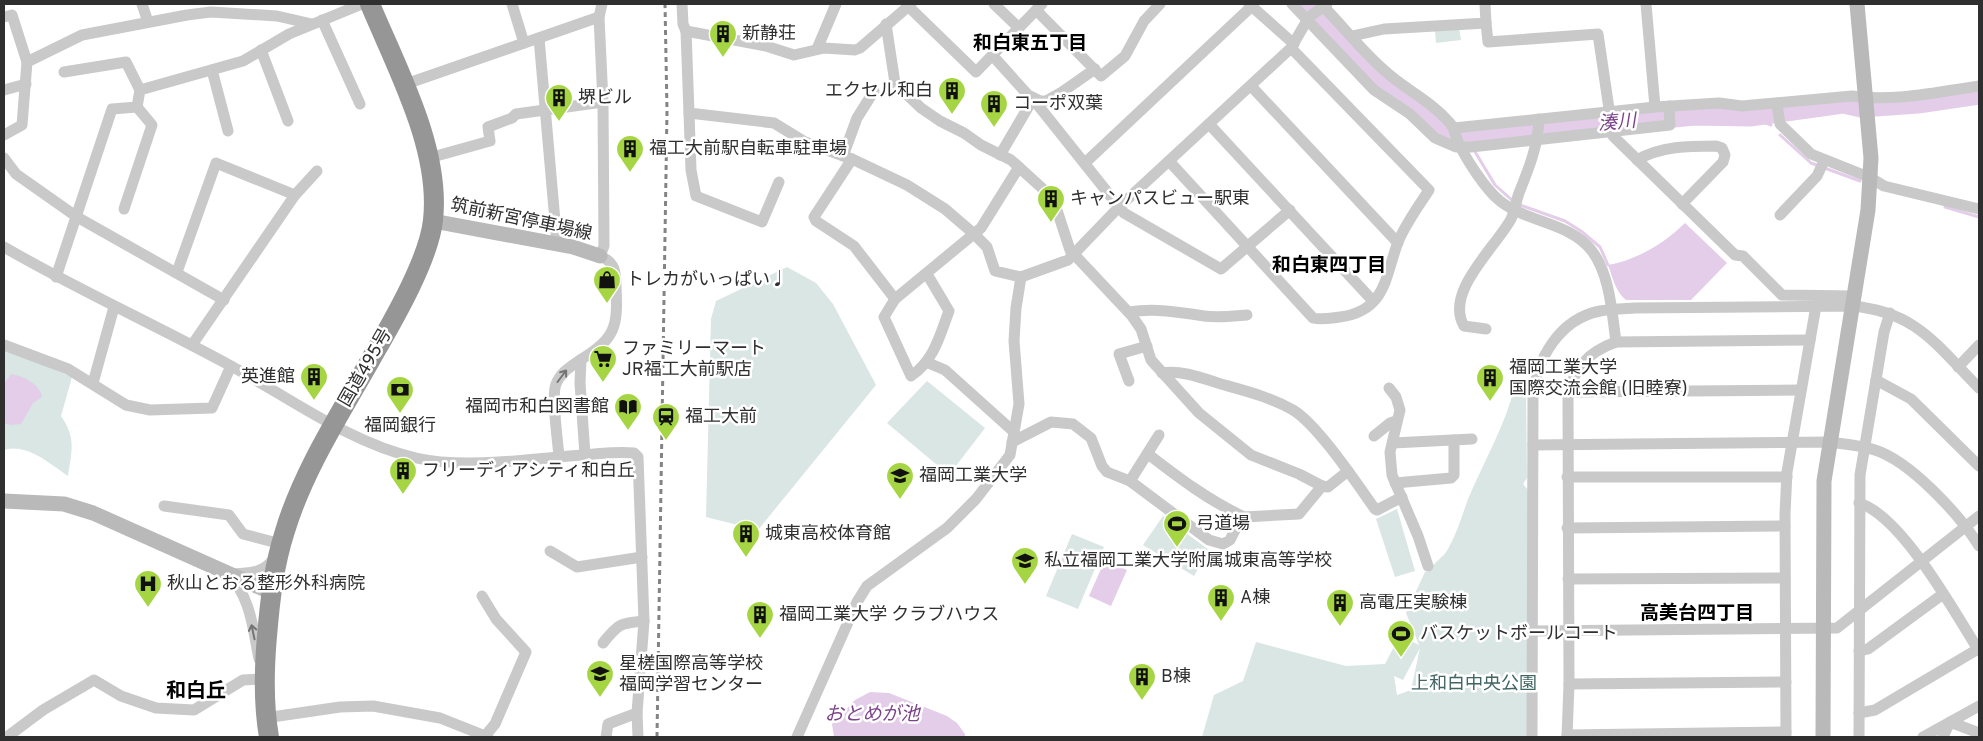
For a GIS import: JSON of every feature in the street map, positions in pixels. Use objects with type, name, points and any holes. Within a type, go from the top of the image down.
[{"type":"highway","name":"国道495号","points":[[267,728],[263,679],[270,592],[280,546],[306,478],[396,314],[427,246],[433,220],[433,192],[424,134],[370,4]]},
{"type":"street","points":[[142,4],[148,22]]},
{"type":"street","points":[[140,90],[243,61],[317,22],[362,4]]},
{"type":"street","points":[[512,4],[524,43]]},
{"type":"street","points":[[559,457],[555,386],[562,374],[605,342],[617,319],[616,272],[608,259],[600,256],[604,246],[603,102],[599,17],[602,4]]},
{"type":"street","points":[[682,4],[682,24],[686,30],[691,170],[696,196],[762,222],[778,182]]},
{"type":"street","points":[[817,49],[836,4]]},
{"type":"street","points":[[994,4],[1019,28]]},
{"type":"street","points":[[686,30],[766,46],[794,55],[817,49],[855,50],[860,48],[910,5],[976,72],[1039,7],[1101,76],[1125,56],[1144,21],[1160,4]]},
{"type":"street","points":[[1292,4],[1374,90],[1410,114],[1436,138],[1456,147],[1539,130],[1609,112],[1719,103],[1742,106],[1852,96],[1864,98],[1913,95],[1979,86]]},
{"type":"street","points":[[689,113],[774,123],[806,142],[848,157],[907,185],[945,209],[973,233],[987,247],[995,271],[1021,277],[1063,263],[1074,254],[1119,207],[1293,46],[1307,20],[1324,4],[1384,70],[1426,100],[1454,128],[1462,147],[1487,188],[1500,201],[1536,220],[1560,227],[1584,243],[1599,264],[1612,310],[1616,342]]},
{"type":"street","points":[[1485,4],[1488,42],[1598,34],[1613,136],[1735,255],[1743,256],[1782,295],[1853,301],[1890,312],[1911,322],[1979,388]]},
{"type":"street","points":[[1646,4],[1655,107]]},
{"type":"street","points":[[1823,737],[1824,481],[1868,210],[1871,178],[1857,4]]},
{"type":"street","points":[[1086,162],[1251,5],[1293,46],[1430,190],[1410,217],[1398,243],[1390,276],[1368,307],[1356,315],[1313,318],[1169,162]]},
{"type":"street","points":[[27,62],[82,35],[211,12],[277,16],[317,22]]},
{"type":"street","points":[[4,17],[12,15],[27,62],[22,125],[4,135]]},
{"type":"street","points":[[403,84],[599,17]]},
{"type":"street","points":[[317,22],[360,104]]},
{"type":"street","points":[[1352,36],[1384,30],[1486,23]]},
{"type":"street","points":[[886,24],[895,83],[927,112],[1019,167],[1052,198],[1070,250],[1129,312],[1141,329],[1152,360],[1199,413],[1251,455],[1299,474],[1322,486],[1328,487],[1348,471]]},
{"type":"street","points":[[539,38],[558,244]]},
{"type":"street","points":[[261,50],[288,121]]},
{"type":"street","points":[[993,56],[1033,99],[1086,162],[1124,212],[1221,268],[1290,210]]},
{"type":"street","points":[[64,72],[126,62],[140,90],[137,107],[152,125],[124,209]]},
{"type":"street","points":[[1033,99],[1046,101],[1094,69]]},
{"type":"street","points":[[212,70],[228,131]]},
{"type":"street","points":[[4,90],[26,84]]},
{"type":"street","points":[[1251,86],[1398,243]]},
{"type":"street","points":[[874,91],[856,118],[848,157],[814,217],[816,221],[854,246],[895,299]]},
{"type":"street","points":[[1000,155],[1033,99]]},
{"type":"street","points":[[429,158],[490,140],[488,126],[512,118],[516,114],[603,102]]},
{"type":"street","points":[[1777,104],[1780,124],[1811,154],[1824,161],[1871,178],[1884,186],[1979,209]]},
{"type":"street","points":[[1454,128],[1612,131],[1670,125],[1669,106]]},
{"type":"street","points":[[56,277],[112,109],[137,107]]},
{"type":"street","points":[[1210,124],[1373,301]]},
{"type":"street","points":[[1486,329],[1464,326],[1459,318],[1461,298],[1480,260],[1511,218],[1539,130]]},
{"type":"street","points":[[1637,160],[1645,155],[1677,147],[1716,146],[1722,148],[1725,155],[1723,162],[1682,204]]},
{"type":"street","points":[[4,158],[16,174],[77,217],[224,300]]},
{"type":"street","points":[[1780,215],[1817,176],[1824,161]]},
{"type":"street","points":[[177,272],[216,163],[295,195]]},
{"type":"street","points":[[927,274],[948,311],[933,354],[911,376],[884,316],[895,299],[981,228],[1019,167]]},
{"type":"street","points":[[192,345],[295,195],[317,171]]},
{"type":"street","name":"筑前新宮停車場線","points":[[433,220],[558,244],[600,256]]},
{"type":"street","points":[[4,247],[56,277],[192,345],[334,424],[378,446],[416,458],[440,462],[504,462],[625,452],[634,453],[638,457],[644,622],[637,713],[638,737]]},
{"type":"street","points":[[797,737],[857,602],[867,586],[947,528],[976,499],[1010,455],[1019,404],[1014,341],[1016,308],[1021,277]]},
{"type":"street","points":[[1532,737],[1535,380],[1546,353],[1566,328],[1580,319],[1600,311],[1634,308],[1816,306],[1853,301]]},
{"type":"street","points":[[1810,340],[1616,342],[1596,351],[1580,365],[1569,392],[1567,528],[1569,684],[1567,736],[1786,735],[1785,526],[1787,477],[1791,443],[1800,390],[1810,340],[1816,306]]},
{"type":"street","points":[[93,383],[114,307]]},
{"type":"street","points":[[1129,312],[1142,310],[1187,312],[1205,316],[1248,315]]},
{"type":"street","points":[[1859,737],[1860,475],[1890,312]]},
{"type":"street","points":[[4,345],[29,356],[54,363],[93,383],[126,405],[150,410],[212,408],[231,366]]},
{"type":"street","points":[[1958,367],[1979,345]]},
{"type":"street","points":[[1129,381],[1120,354],[1147,346]]},
{"type":"street","points":[[581,360],[580,383],[586,455]]},
{"type":"street","points":[[926,362],[944,370],[1013,437]]},
{"type":"street","points":[[1162,373],[1173,372],[1200,378],[1268,397],[1302,417],[1348,471],[1375,510],[1402,497]]},
{"type":"street","points":[[1876,380],[1911,399],[1979,466]]},
{"type":"street","points":[[1389,388],[1399,403],[1400,410],[1390,452],[1390,466],[1428,566]]},
{"type":"street","points":[[1569,392],[1800,390]]},
{"type":"street","points":[[1374,436],[1390,422],[1396,421]]},
{"type":"street","points":[[1013,437],[1051,422],[1073,424],[1091,438],[1102,466],[1107,472],[1130,481],[1209,540],[1223,544],[1230,540],[1239,522],[1244,517]]},
{"type":"street","points":[[1130,481],[1159,435]]},
{"type":"street","points":[[1393,442],[1472,439]]},
{"type":"street","points":[[1395,483],[1451,478],[1454,475],[1454,440]]},
{"type":"street","points":[[1533,445],[1829,442],[1864,447],[1876,450],[1906,466],[1966,527],[1979,546]]},
{"type":"street","points":[[1148,454],[1195,491],[1214,503],[1244,517],[1299,514],[1322,486]]},
{"type":"street","points":[[1568,478],[1787,477]]},
{"type":"street","points":[[4,501],[64,504],[93,513],[270,592]]},
{"type":"street","points":[[1859,503],[1879,514],[1923,562],[1979,650],[1875,710],[1859,713]]},
{"type":"street","points":[[164,506],[228,515],[242,534],[280,546],[270,565],[260,571],[227,574]]},
{"type":"street","points":[[1533,631],[1837,628],[1859,613],[1979,516]]},
{"type":"street","points":[[1567,528],[1785,526]]},
{"type":"street","points":[[550,551],[577,567],[642,557]]},
{"type":"street","points":[[5,736],[43,710],[94,680],[120,696],[156,708],[194,710],[243,680],[263,679],[247,603],[235,581],[227,574]]},
{"type":"street","points":[[1568,579],[1785,578]]},
{"type":"street","points":[[1859,651],[1868,649],[1943,594]]},
{"type":"street","points":[[267,728],[340,707],[373,706],[440,718],[487,736],[495,724],[526,652],[496,619],[482,596]]},
{"type":"street","points":[[603,643],[616,626],[623,623],[644,622]]},
{"type":"street","points":[[1569,684],[1786,682]]},
{"type":"street","points":[[1923,737],[1979,706]]},
{"type":"street","points":[[606,737],[608,724],[637,713]]},
{"type":"street","points":[[1950,722],[1979,733]]},
{"type":"street","points":[[1943,737],[1950,722]]},
{"type":"green space","points":[[1459,28],[1461,40],[1436,43],[1435,30]]},
{"type":"green space","points":[[787,267],[816,283],[833,304],[876,385],[758,530],[706,517],[711,319],[716,301]]},
{"type":"green space","points":[[4,349],[72,377],[61,416],[69,431],[72,444],[68,476],[30,452],[21,449],[4,450]]},
{"type":"green space","points":[[927,381],[985,428],[949,475],[887,423]]},
{"type":"green space","name":"上和白中央公園","points":[[1515,386],[1526,388],[1527,478],[1523,484],[1529,491],[1527,737],[1202,737],[1214,695],[1243,681],[1256,642],[1346,666],[1385,664],[1400,635],[1419,645],[1406,613],[1425,572],[1428,572],[1451,543],[1511,401]],"holes":[[[1420,648],[1411,690],[1397,695],[1394,676],[1403,680]]]},
{"type":"green space","points":[[1397,509],[1415,571],[1395,577],[1376,519]]},
{"type":"green space","name":"弓道場","points":[[1163,516],[1209,550],[1194,576],[1143,545]]},
{"type":"green space","points":[[1072,534],[1104,547],[1078,609],[1046,596]]},
{"type":"water","points":[[1685,223],[1727,263],[1691,300],[1626,300],[1617,288],[1608,265],[1619,263],[1650,250]]},
{"type":"water","points":[[11,374],[30,381],[41,392],[42,397],[33,403],[21,424],[10,425],[4,423],[4,384]]},
{"type":"water","points":[[1105,560],[1127,570],[1111,606],[1089,596]]},
{"type":"water","name":"おとめが池","points":[[870,692],[889,693],[947,716],[957,723],[965,737],[834,737],[832,724],[855,700]]},
{"type":"waterway","name":"湊川","points":[[1305,4],[1380,83],[1446,134],[1472,137],[1695,116],[1750,117],[1843,104],[1861,108],[1918,104],[1979,95]]},
{"type":"waterway","points":[[1750,117],[1771,125]]},
{"type":"waterway","points":[[1780,135],[1811,163],[1860,181]]},
{"type":"waterway","points":[[1474,150],[1495,185],[1513,201]]},
{"type":"waterway","points":[[1520,205],[1565,221],[1581,231],[1600,247],[1608,265]]},
{"type":"waterway","points":[[1945,207],[1979,217]]},
{"type":"railway","points":[[657,737],[667,111],[665,4]]},
{"type":"place","name":"新静荘","points":[[723,58]]},
{"type":"place","name":"エクセル和白","points":[[952,115]]},
{"type":"place","name":"堺ビル","points":[[559,122]]},
{"type":"place","name":"コーポ双葉","points":[[994,128]]},
{"type":"place","name":"福工大前駅自転車駐車場","points":[[630,173]]},
{"type":"place","name":"キャンパスビュー駅東","points":[[1051,223]]},
{"type":"place","name":"トレカがいっぱい♩","points":[[607,304]]},
{"type":"place","name":"ファミリーマート JR福工大前駅店","points":[[603,383]]},
{"type":"place","name":"英進館","points":[[314,401]]},
{"type":"place","name":"福岡工業大学 国際交流会館 (旧睦寮)","points":[[1490,402]]},
{"type":"place","name":"福岡銀行","points":[[400,414]]},
{"type":"place","name":"福岡市和白図書館","points":[[628,431]]},
{"type":"place","name":"福工大前","points":[[666,441]]},
{"type":"place","name":"フリーディアシティ和白丘","points":[[403,495]]},
{"type":"place","name":"福岡工業大学","points":[[900,500]]},
{"type":"place","name":"弓道場","points":[[1177,548]]},
{"type":"place","name":"城東高校体育館","points":[[746,558]]},
{"type":"place","name":"私立福岡工業大学附属城東高等学校","points":[[1025,585]]},
{"type":"place","name":"秋山とおる整形外科病院","points":[[148,608]]},
{"type":"place","name":"A棟","points":[[1221,622]]},
{"type":"place","name":"高電圧実験棟","points":[[1340,627]]},
{"type":"place","name":"福岡工業大学 クラブハウス","points":[[760,639]]},
{"type":"place","name":"バスケットボールコート","points":[[1401,658]]},
{"type":"place","name":"星槎国際高等学校 福岡学習センター","points":[[600,698]]},
{"type":"place","name":"B棟","points":[[1142,701]]},
{"type":"district","name":"和白東五丁目","points":[[1030,44]]},
{"type":"district","name":"和白東四丁目","points":[[1329,266]]},
{"type":"district","name":"高美台四丁目","points":[[1697,614]]},
{"type":"district","name":"和白丘","points":[[196,692]]}]
